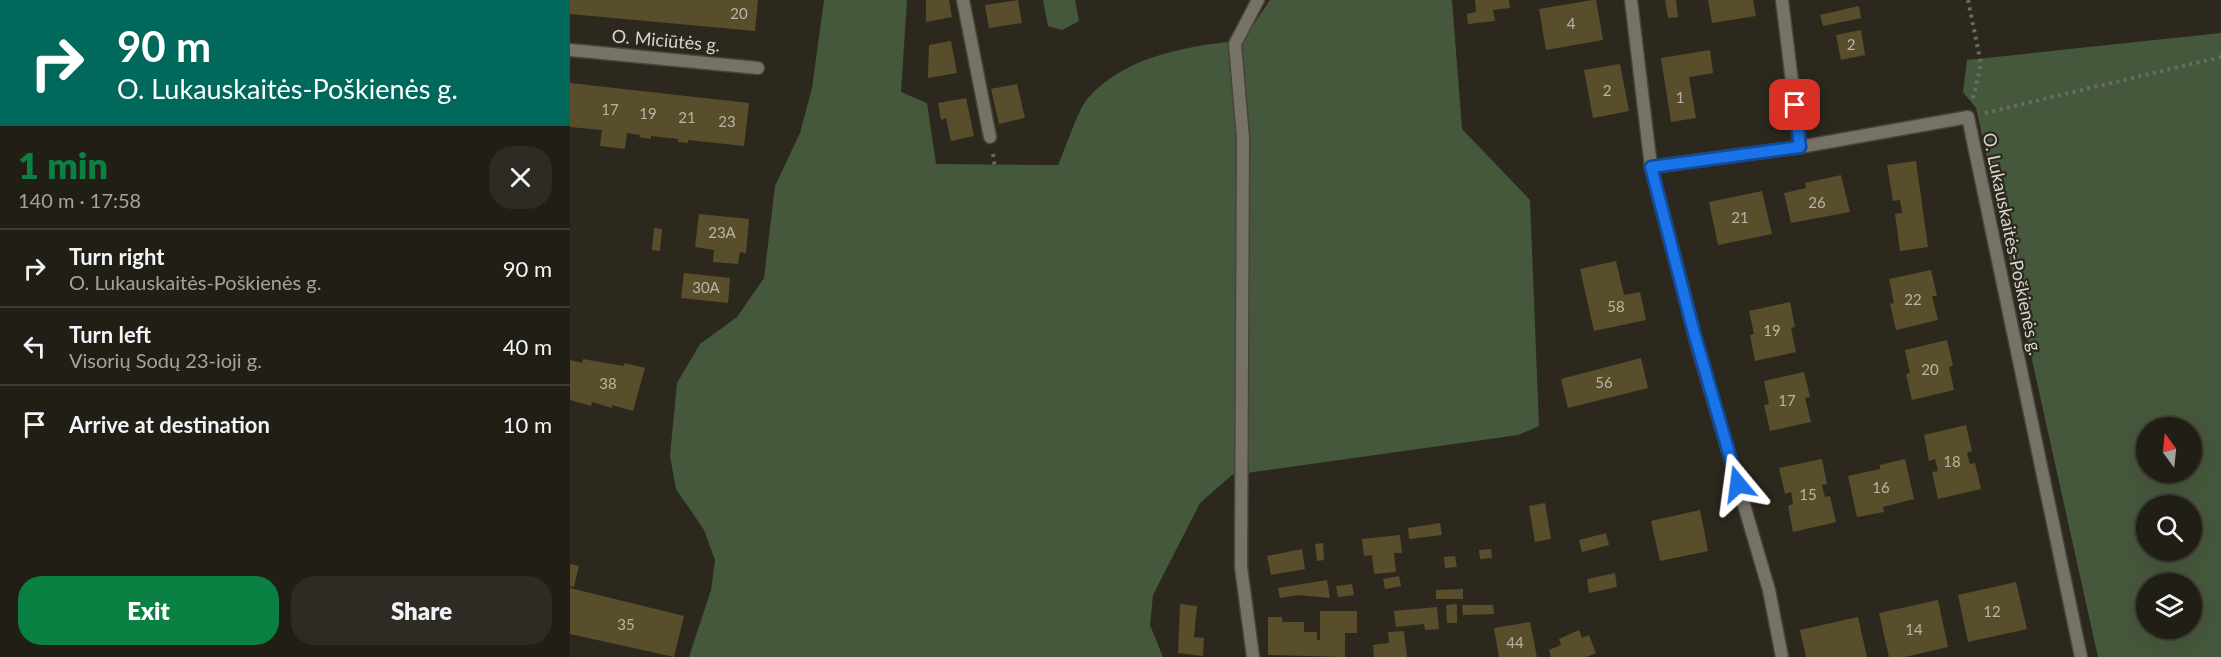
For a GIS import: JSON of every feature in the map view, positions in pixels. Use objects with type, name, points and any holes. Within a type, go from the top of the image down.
[{"type":"street","points":[[963,0],[990,137]]},
{"type":"street","points":[[1253,657],[1241,567],[1243,138],[1235,44],[1258,0]]},
{"type":"street","points":[[1631,0],[1651,167],[1696,340],[1769,590],[1782,657]]},
{"type":"street","points":[[1782,0],[1800,147]]},
{"type":"street","name":"O. Miciūtės g.","points":[[570,50],[758,68]]},
{"type":"street","name":"O. Lukauskaitės-Poškienės g.","points":[[1651,167],[1800,147],[1968,117],[2081,657]]},
{"type":"path","points":[[1968,0],[1981,64],[1968,117],[2221,57]]},
{"type":"green space","points":[[824,0],[907,0],[901,92],[927,103],[936,164],[1058,165],[1084,103],[1103,83],[1140,62],[1159,55],[1243,40],[1270,0],[1452,0],[1462,129],[1530,200],[1539,426],[1518,435],[1232,475],[1200,503],[1153,595],[1150,625],[1163,657],[689,657],[711,590],[715,560],[704,530],[676,489],[670,456],[677,383],[700,344],[737,317],[764,278],[775,186],[800,133],[812,88]]},
{"type":"green space","points":[[1043,0],[1075,0],[1079,21],[1062,30],[1048,26]]},
{"type":"green space","points":[[2221,33],[2221,657],[2098,657],[1976,108],[1963,92],[1967,60]]},
{"type":"building","points":[[570,0],[758,0],[755,31],[570,14]]},
{"type":"building","points":[[926,0],[949,0],[952,17],[926,22]]},
{"type":"building","points":[[1018,0],[1022,23],[989,28],[985,5]]},
{"type":"building","points":[[1475,0],[1509,0],[1510,8],[1493,10],[1495,21],[1468,24],[1467,14],[1476,12]]},
{"type":"building","points":[[1596,0],[1603,40],[1546,50],[1539,9]]},
{"type":"building","points":[[1665,0],[1676,0],[1678,17],[1668,18]]},
{"type":"building","points":[[1708,0],[1753,0],[1756,16],[1712,23]]},
{"type":"building","points":[[1859,6],[1861,18],[1823,26],[1820,15]]},
{"type":"building","points":[[1861,30],[1865,55],[1841,60],[1836,35]]},
{"type":"building","points":[[951,41],[957,73],[928,78],[929,45]]},
{"type":"building","points":[[1710,50],[1713,73],[1689,77],[1696,118],[1671,122],[1661,58]]},
{"type":"building","points":[[1620,64],[1629,111],[1593,118],[1584,70]]},
{"type":"building","points":[[570,83],[749,103],[744,146],[688,140],[688,143],[678,142],[678,139],[651,136],[651,139],[627,133],[625,149],[600,146],[602,130],[570,127]]},
{"type":"building","points":[[1017,84],[1025,118],[999,124],[991,89]]},
{"type":"building","points":[[966,98],[974,136],[951,141],[946,118],[941,120],[938,103]]},
{"type":"building","points":[[1916,161],[1928,247],[1900,251],[1895,214],[1902,213],[1900,200],[1893,201],[1887,165]]},
{"type":"building","points":[[1841,175],[1850,212],[1791,223],[1784,193],[1806,188],[1805,183]]},
{"type":"building","points":[[1762,191],[1772,234],[1718,245],[1709,202]]},
{"type":"building","points":[[699,214],[749,219],[746,253],[740,252],[738,264],[713,262],[714,250],[695,247]]},
{"type":"building","points":[[654,228],[662,229],[660,251],[652,250]]},
{"type":"building","points":[[1616,261],[1624,295],[1640,292],[1646,320],[1594,331],[1580,269]]},
{"type":"building","points":[[1931,270],[1937,296],[1932,296],[1938,320],[1896,330],[1890,304],[1894,303],[1889,279]]},
{"type":"building","points":[[684,273],[730,278],[728,303],[681,298]]},
{"type":"building","points":[[1790,302],[1795,327],[1791,328],[1796,352],[1755,361],[1750,335],[1754,334],[1749,311]]},
{"type":"building","points":[[1947,340],[1953,366],[1949,367],[1954,390],[1912,400],[1906,374],[1910,373],[1905,350]]},
{"type":"building","points":[[1641,358],[1648,388],[1568,408],[1561,379]]},
{"type":"building","points":[[583,359],[623,366],[625,363],[645,368],[633,411],[592,402],[591,406],[570,400],[570,360],[582,363]]},
{"type":"building","points":[[1804,372],[1810,397],[1805,398],[1811,422],[1770,431],[1764,405],[1769,404],[1764,381]]},
{"type":"building","points":[[1966,425],[1972,451],[1967,453],[1970,464],[1975,463],[1981,489],[1938,499],[1932,472],[1938,471],[1935,459],[1929,461],[1924,435]]},
{"type":"building","points":[[1822,459],[1827,484],[1822,485],[1825,497],[1830,496],[1836,522],[1793,532],[1788,506],[1793,504],[1791,492],[1785,494],[1779,468]]},
{"type":"building","points":[[1905,459],[1914,499],[1883,507],[1884,512],[1857,517],[1848,476],[1880,469],[1880,465]]},
{"type":"building","points":[[1545,503],[1551,539],[1535,542],[1529,506]]},
{"type":"building","points":[[1700,510],[1708,551],[1660,561],[1651,521]]},
{"type":"building","points":[[1440,523],[1442,535],[1409,539],[1408,528]]},
{"type":"building","points":[[1606,533],[1609,545],[1582,552],[1579,540]]},
{"type":"building","points":[[1400,535],[1402,553],[1394,553],[1396,572],[1374,574],[1372,555],[1364,556],[1362,539]]},
{"type":"building","points":[[1323,543],[1324,560],[1317,561],[1315,544]]},
{"type":"building","points":[[1302,549],[1305,569],[1271,575],[1267,556]]},
{"type":"building","points":[[1491,549],[1492,558],[1480,559],[1479,550]]},
{"type":"building","points":[[1455,556],[1457,567],[1445,568],[1444,557]]},
{"type":"building","points":[[570,564],[579,566],[574,587],[570,586]]},
{"type":"building","points":[[1615,573],[1617,587],[1589,593],[1587,579]]},
{"type":"building","points":[[1399,576],[1401,586],[1385,589],[1383,579]]},
{"type":"building","points":[[1327,580],[1330,598],[1299,595],[1280,598],[1278,588]]},
{"type":"building","points":[[2016,582],[2027,629],[1968,642],[1958,595]]},
{"type":"building","points":[[1352,584],[1354,595],[1338,597],[1336,586]]},
{"type":"building","points":[[570,588],[684,616],[674,657],[570,634]]},
{"type":"building","points":[[1463,589],[1463,599],[1436,599],[1436,590]]},
{"type":"building","points":[[1938,600],[1948,647],[1905,657],[1889,657],[1879,613]]},
{"type":"building","points":[[1180,604],[1197,606],[1194,637],[1204,638],[1203,656],[1178,653]]},
{"type":"building","points":[[1457,604],[1457,623],[1447,623],[1446,605]]},
{"type":"building","points":[[1462,605],[1493,605],[1494,614],[1463,615]]},
{"type":"building","points":[[1437,607],[1439,629],[1425,630],[1424,624],[1396,627],[1394,611]]},
{"type":"building","points":[[1320,611],[1357,611],[1357,633],[1345,633],[1345,657],[1268,655],[1268,617],[1282,617],[1282,622],[1304,622],[1304,632],[1317,632],[1317,640],[1320,640]]},
{"type":"building","points":[[1858,617],[1867,657],[1806,657],[1800,630]]},
{"type":"building","points":[[1530,622],[1537,657],[1499,657],[1494,628]]},
{"type":"building","points":[[1579,630],[1582,638],[1589,635],[1596,653],[1586,657],[1551,657],[1549,650],[1561,645],[1559,639]]},
{"type":"building","points":[[1404,631],[1407,657],[1374,657],[1373,645],[1389,643],[1388,632]]},
{"type":"route","points":[[1738,484],[1693,329],[1651,167],[1800,147],[1795,105]]}]
